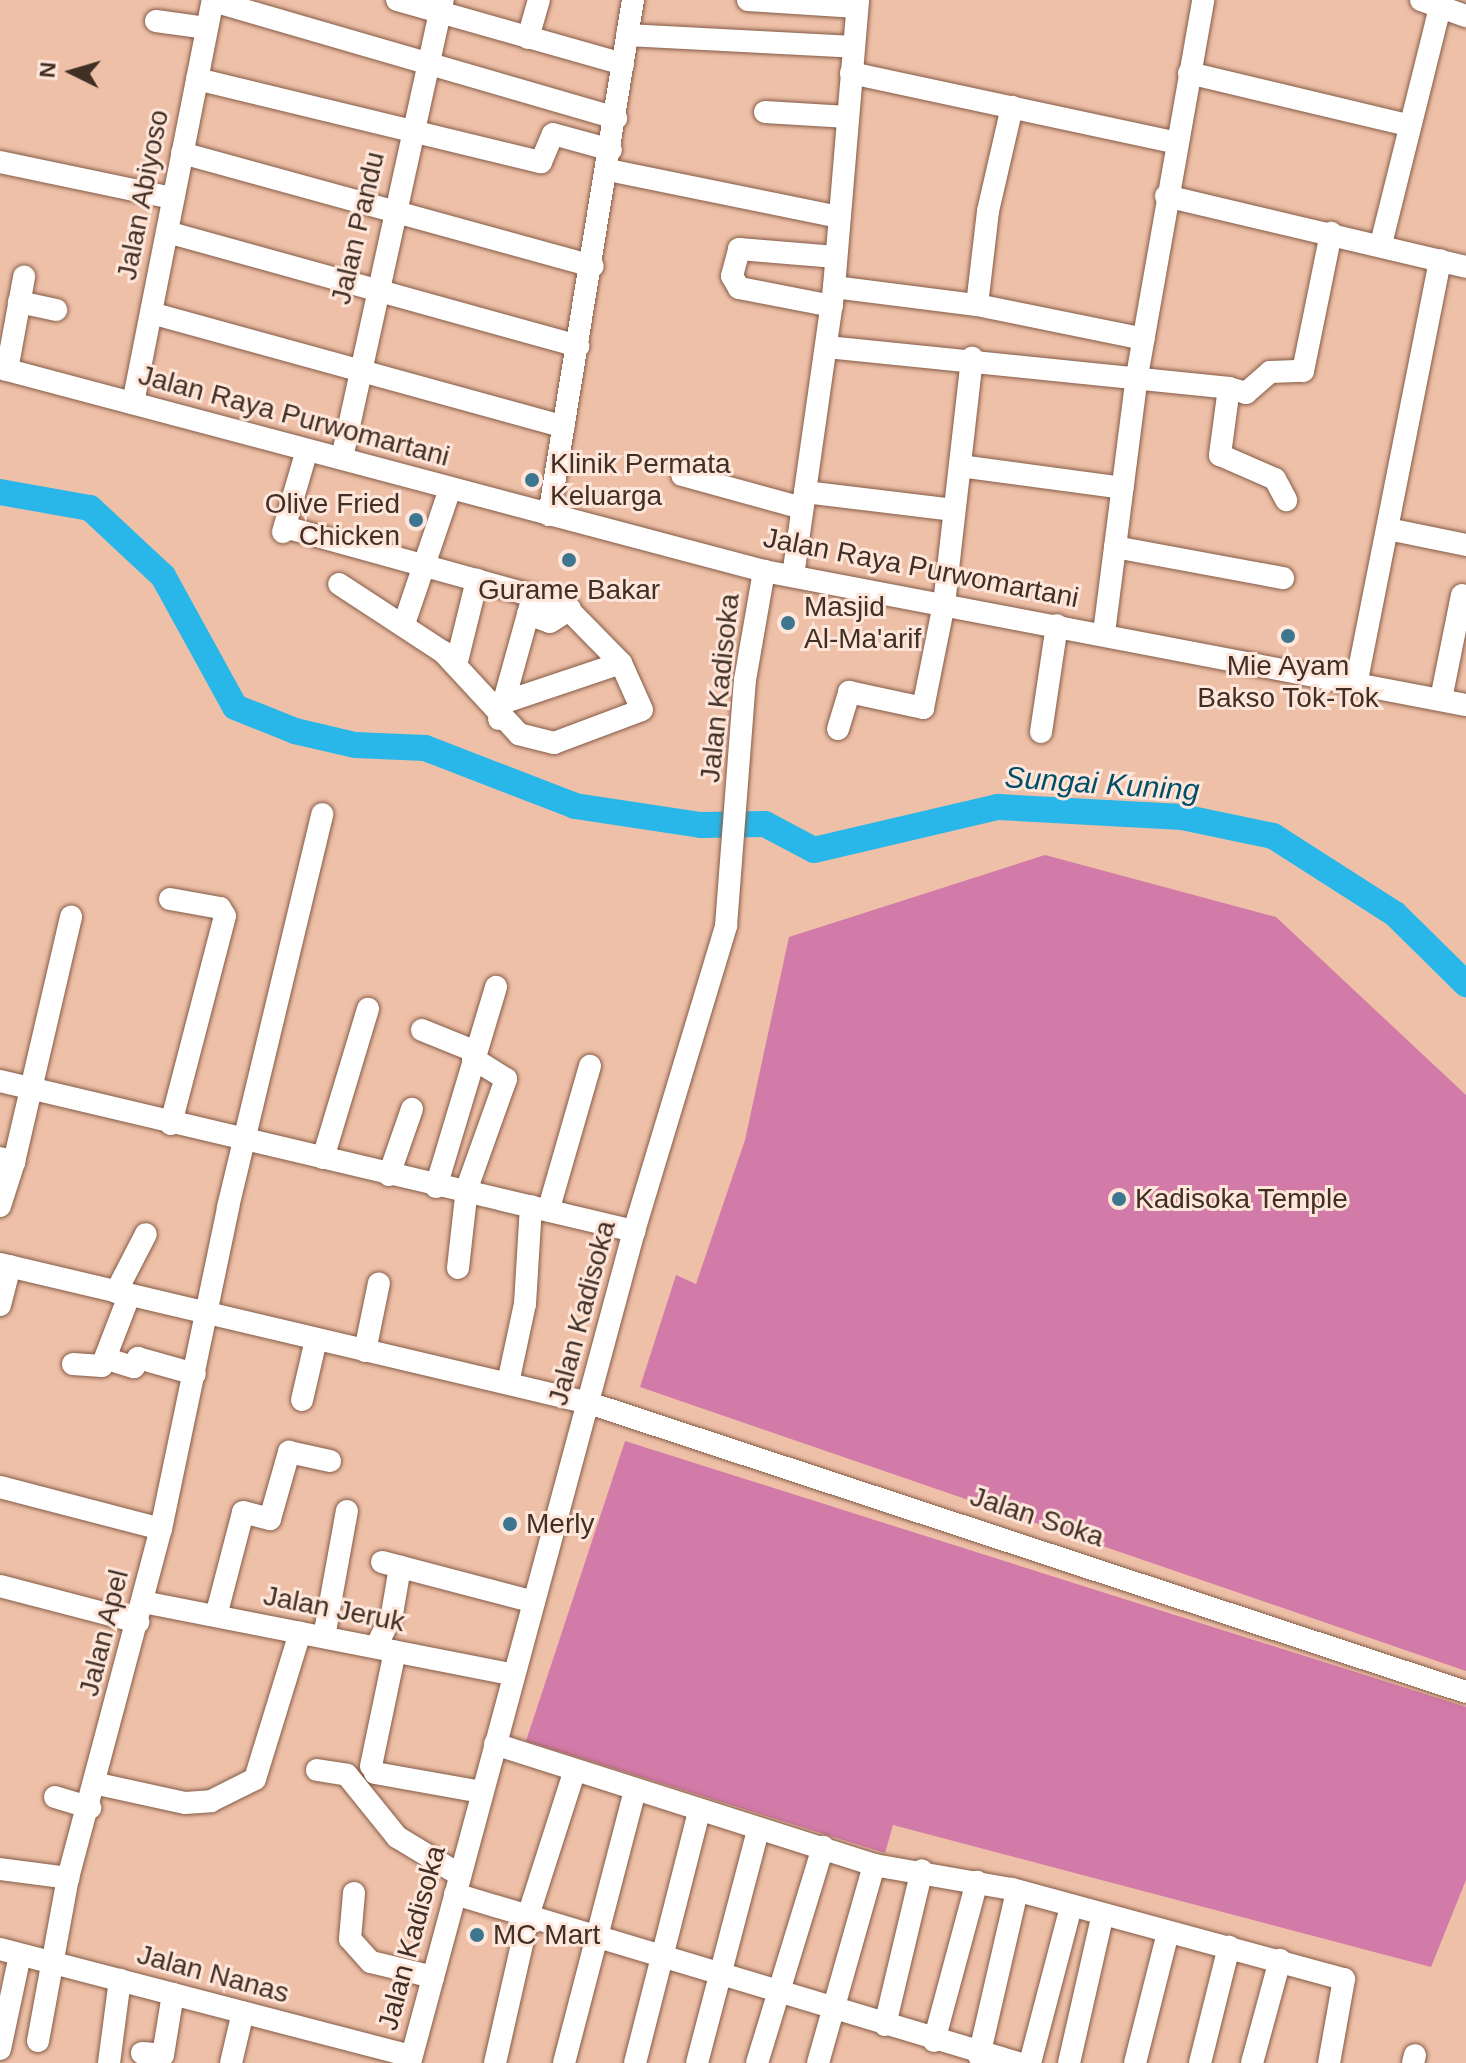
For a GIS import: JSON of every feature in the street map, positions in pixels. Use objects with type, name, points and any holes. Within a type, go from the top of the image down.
[{"type":"street","points":[[397,0],[442,7],[528,38],[623,64]]},
{"type":"street","points":[[528,38],[539,0]]},
{"type":"street","points":[[748,0],[858,4],[833,297],[793,576]]},
{"type":"street","points":[[1104,633],[1137,376],[1166,196],[1203,0]]},
{"type":"street","points":[[213,1],[427,67],[616,118]]},
{"type":"street","name":"Jalan Abiyoso","points":[[133,403],[213,1]]},
{"type":"street","points":[[549,515],[610,160],[627,35],[627,1]]},
{"type":"street","points":[[1381,244],[1431,3],[1466,16]]},
{"type":"street","name":"Jalan Pandu","points":[[342,458],[357,365],[392,205],[442,7]]},
{"type":"street","points":[[156,21],[206,28]]},
{"type":"street","points":[[627,35],[854,47]]},
{"type":"street","points":[[851,73],[1177,143]]},
{"type":"street","points":[[1189,73],[1407,125]]},
{"type":"street","points":[[197,79],[541,162],[553,134],[610,160],[839,217]]},
{"type":"street","points":[[977,305],[988,211],[1012,107]]},
{"type":"street","points":[[765,112],[848,117]]},
{"type":"street","points":[[182,153],[392,205],[593,266]]},
{"type":"street","points":[[0,162],[173,198]]},
{"type":"street","points":[[1166,196],[1381,244],[1466,267]]},
{"type":"street","points":[[167,232],[376,287],[579,346]]},
{"type":"street","points":[[827,347],[972,358],[1137,376],[1246,393],[1270,372],[1303,371],[1331,233]]},
{"type":"street","points":[[836,257],[739,249],[732,276],[739,288],[977,305],[1144,339]]},
{"type":"street","points":[[1356,685],[1440,260]]},
{"type":"street","points":[[3,369],[24,277]]},
{"type":"street","points":[[19,302],[56,310]]},
{"type":"street","points":[[151,313],[357,365],[564,427]]},
{"type":"street","points":[[838,729],[849,692],[923,708],[944,604],[972,358]]},
{"type":"street","name":"Jalan Raya Purwomartani","points":[[3,369],[764,571],[1104,633],[1466,705]]},
{"type":"street","points":[[1229,388],[1220,455],[1275,479],[1286,500]]},
{"type":"street","points":[[307,450],[284,529],[477,580],[531,605],[550,622],[570,609],[621,663],[643,702],[634,716],[549,743],[502,710],[456,665],[404,624],[339,584]]},
{"type":"street","points":[[960,466],[1123,488]]},
{"type":"street","points":[[682,475],[804,500],[954,510]]},
{"type":"street","points":[[404,624],[427,566],[450,489]]},
{"type":"street","points":[[1388,529],[1466,545]]},
{"type":"street","points":[[1115,547],[1283,578]]},
{"type":"street","name":"Jalan Kadisoka","points":[[410,2060],[634,1231],[724,934],[740,782],[745,680],[764,571]]},
{"type":"street","points":[[456,665],[477,580]]},
{"type":"street","points":[[1441,699],[1462,595]]},
{"type":"street","points":[[502,710],[531,605]]},
{"type":"street","points":[[1041,732],[1057,625]]},
{"type":"street","points":[[502,710],[621,663]]},
{"type":"street","name":"Jalan Apel","points":[[38,2041],[68,1878],[98,1784],[161,1529],[245,1141],[322,814]]},
{"type":"street","points":[[170,899],[220,908],[225,916],[171,1124]]},
{"type":"street","points":[[0,1206],[7,1160],[36,1088],[71,917]]},
{"type":"street","points":[[436,1187],[496,987]]},
{"type":"street","points":[[323,1158],[368,1009]]},
{"type":"street","points":[[422,1030],[474,1055],[506,1079],[467,1188],[458,1268]]},
{"type":"street","points":[[508,1383],[525,1304],[540,1207],[590,1066]]},
{"type":"street","points":[[0,1081],[436,1187],[467,1188],[634,1231]]},
{"type":"street","points":[[389,1175],[412,1109]]},
{"type":"street","points":[[73,1364],[102,1366],[107,1359],[123,1294],[146,1234]]},
{"type":"street","points":[[0,1305],[5,1265]]},
{"type":"street","name":"Jalan Soka","points":[[5,1265],[589,1403],[1466,1692]]},
{"type":"street","points":[[365,1351],[379,1283]]},
{"type":"street","points":[[302,1400],[316,1340]]},
{"type":"street","points":[[107,1359],[134,1367],[138,1358],[195,1374]]},
{"type":"street","points":[[216,1616],[243,1512],[270,1519],[289,1452],[330,1461]]},
{"type":"street","points":[[0,1487],[161,1529]]},
{"type":"street","points":[[324,1637],[347,1511]]},
{"type":"street","points":[[482,1792],[373,1770],[385,1649],[392,1614],[391,1565],[534,1602]]},
{"type":"street","name":"Jalan Jeruk","points":[[0,1586],[140,1612],[216,1616],[514,1675]]},
{"type":"street","points":[[98,1784],[185,1803],[211,1801],[255,1779],[300,1633]]},
{"type":"street","points":[[495,1744],[699,1812],[823,1847],[874,1865],[922,1870],[1017,1891],[1102,1918],[1280,1960],[1347,1982],[1329,2063]]},
{"type":"street","points":[[317,1770],[347,1775],[397,1837],[457,1885],[529,1913],[716,1976],[885,2025],[942,2050],[1018,2063],[1071,1907]]},
{"type":"street","points":[[495,2063],[529,1913],[575,1770]]},
{"type":"street","points":[[564,2063],[635,1791]]},
{"type":"street","points":[[55,1797],[90,1808]]},
{"type":"street","points":[[635,2063],[699,1812]]},
{"type":"street","points":[[697,2063],[716,1976],[758,1830]]},
{"type":"street","points":[[757,2063],[774,1993],[823,1847]]},
{"type":"street","points":[[818,2063],[874,1865]]},
{"type":"street","points":[[0,1869],[68,1878]]},
{"type":"street","points":[[885,2025],[922,1870]]},
{"type":"street","points":[[942,2050],[977,1882]]},
{"type":"street","points":[[979,2056],[1017,1891]]},
{"type":"street","points":[[354,1893],[350,1939],[371,1962],[433,1977]]},
{"type":"street","points":[[1069,2063],[1102,1918]]},
{"type":"street","points":[[1135,2063],[1168,1933]]},
{"type":"street","points":[[1200,2063],[1229,1947]]},
{"type":"street","points":[[0,2049],[10,1952]]},
{"type":"street","name":"Jalan Nanas","points":[[10,1952],[243,2012],[410,2060]]},
{"type":"street","points":[[1252,2063],[1280,1960]]},
{"type":"street","points":[[109,2063],[120,1980]]},
{"type":"street","points":[[142,2053],[163,2055],[173,1994]]},
{"type":"street","points":[[231,2063],[243,2012]]},
{"type":"shaded area","points":[[1045,855],[1276,917],[1466,1095],[1466,1671],[640,1387],[676,1275],[696,1284],[745,1140],[789,937]]},
{"type":"shaded area","points":[[625,1441],[1466,1707],[1466,1880],[1431,1967],[893,1825],[885,1853],[526,1741]]},
{"type":"waterway","name":"Sungai Kuning","points":[[0,492],[90,508],[163,576],[235,707],[295,731],[355,745],[425,748],[575,806],[701,825],[765,824],[814,850],[998,807],[1182,817],[1273,836],[1395,914],[1466,984]]},
{"type":"place","name":"Klinik Permata Keluarga","points":[[532,480]]},
{"type":"place","name":"Olive Fried Chicken","points":[[416,520]]},
{"type":"place","name":"Gurame Bakar","points":[[569,560]]},
{"type":"place","name":"Masjid Al-Ma'arif","points":[[788,623]]},
{"type":"place","name":"Mie Ayam Bakso Tok-Tok","points":[[1288,636]]},
{"type":"place","name":"Kadisoka Temple","points":[[1119,1199]]},
{"type":"place","name":"Merly","points":[[510,1524]]},
{"type":"place","name":"MC Mart","points":[[477,1935]]}]
